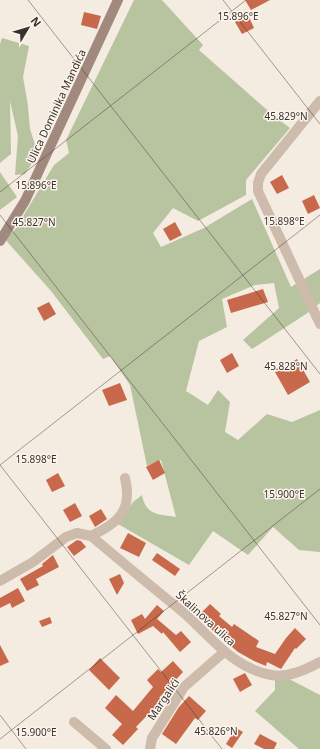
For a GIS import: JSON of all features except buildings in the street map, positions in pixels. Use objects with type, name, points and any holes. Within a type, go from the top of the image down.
[{"type":"street","name":"Ulica Dominika Mandića","points":[[0,241],[25,201],[118,0]]},
{"type":"street","points":[[320,101],[261,174],[258,183],[258,190],[320,324]]},
{"type":"street","points":[[0,581],[33,562],[66,536],[77,533],[91,536],[110,527],[120,517],[127,493],[125,478]]},
{"type":"street","name":"Škalinova ulica","points":[[91,536],[187,616],[224,652],[242,664],[272,675],[303,670],[320,662]]},
{"type":"street","name":"Margalići","points":[[150,749],[152,738],[184,687],[224,652]]},
{"type":"street","points":[[74,722],[106,749]]},
{"type":"green space","points":[[134,0],[162,0],[203,45],[199,50],[274,116],[290,128],[246,180],[246,195],[198,221],[173,208],[153,233],[161,247],[204,228],[252,199],[291,287],[320,269],[320,303],[306,314],[252,349],[243,340],[279,308],[274,283],[255,285],[222,299],[227,327],[199,341],[186,391],[208,405],[218,390],[230,402],[225,432],[238,440],[267,414],[292,422],[320,410],[320,552],[299,550],[273,527],[248,555],[213,531],[189,565],[118,524],[133,502],[142,495],[147,507],[154,513],[176,517],[161,460],[147,466],[130,385],[110,356],[103,359],[51,291],[2,236],[14,231],[54,165],[69,153],[66,140]]},
{"type":"green space","points":[[2,38],[29,46],[23,77],[30,129],[38,154],[25,174],[15,175],[18,136],[10,101],[11,154],[0,163],[0,44]]},
{"type":"green space","points":[[0,172],[17,197],[0,210]]},
{"type":"green space","points":[[275,679],[289,679],[320,695],[320,749],[299,749],[255,711],[275,690]]}]
